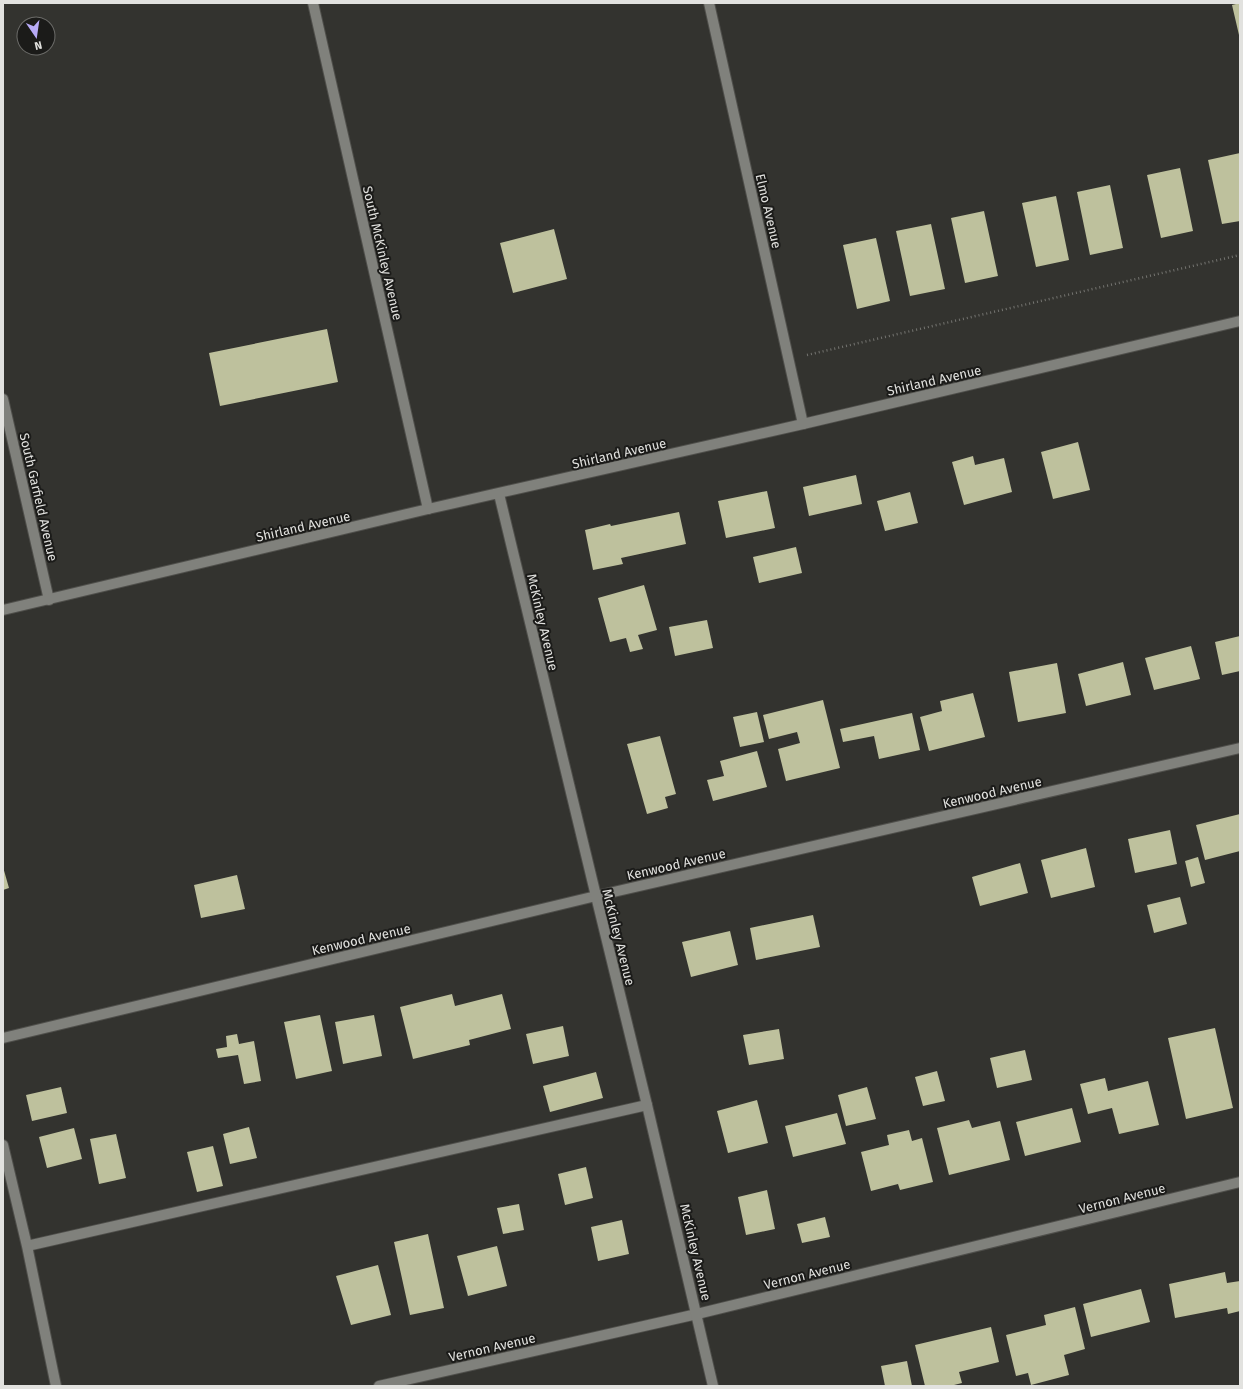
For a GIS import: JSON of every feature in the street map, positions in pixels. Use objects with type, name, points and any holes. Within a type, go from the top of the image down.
[{"type":"street","name":"South McKinley Avenue","points":[[313,3],[428,510]]},
{"type":"street","name":"Elmo Avenue","points":[[708,3],[803,424]]},
{"type":"street","name":"Shirland Avenue","points":[[3,610],[803,424],[1240,320]]},
{"type":"street","name":"South Garfield Avenue","points":[[3,399],[49,600]]},
{"type":"street","name":"McKinley Avenue","points":[[499,494],[647,1105],[713,1386]]},
{"type":"street","name":"Kenwood Avenue","points":[[3,1038],[596,896],[1240,748]]},
{"type":"street","points":[[27,1246],[647,1105]]},
{"type":"street","points":[[3,1145],[27,1246],[56,1386]]},
{"type":"street","name":"Vernon Avenue","points":[[379,1386],[697,1314],[1240,1182]]},
{"type":"path","points":[[789,359],[1240,255]]},
{"type":"building","points":[[1240,3],[1240,35],[1239,35],[1232,5]]},
{"type":"building","points":[[1240,153],[1240,221],[1222,224],[1208,160]]},
{"type":"building","points":[[1180,168],[1193,231],[1161,238],[1147,175]]},
{"type":"building","points":[[1110,185],[1123,248],[1090,255],[1077,192]]},
{"type":"building","points":[[1056,196],[1069,260],[1036,267],[1022,203]]},
{"type":"building","points":[[984,211],[998,276],[965,283],[951,218]]},
{"type":"building","points":[[931,224],[945,289],[910,296],[896,231]]},
{"type":"building","points":[[554,229],[567,279],[513,293],[500,243]]},
{"type":"building","points":[[876,238],[890,301],[857,309],[843,245]]},
{"type":"building","points":[[327,329],[338,382],[220,406],[209,353]]},
{"type":"building","points":[[1078,442],[1090,490],[1053,499],[1041,452]]},
{"type":"building","points":[[973,456],[975,465],[1004,458],[1012,492],[964,505],[952,462]]},
{"type":"building","points":[[856,475],[862,504],[809,516],[803,487]]},
{"type":"building","points":[[767,491],[775,528],[726,538],[718,501]]},
{"type":"building","points":[[910,492],[918,523],[885,531],[877,501]]},
{"type":"building","points":[[679,512],[686,544],[621,558],[623,564],[593,570],[585,530]]},
{"type":"building","points":[[796,547],[802,573],[759,583],[753,557]]},
{"type":"building","points":[[644,585],[657,630],[638,635],[643,649],[630,652],[626,638],[610,642],[598,598]]},
{"type":"building","points":[[707,620],[713,648],[675,656],[669,627]]},
{"type":"building","points":[[1240,636],[1240,671],[1222,675],[1215,642]]},
{"type":"building","points":[[1191,646],[1200,679],[1154,690],[1145,658]]},
{"type":"building","points":[[1123,662],[1131,695],[1086,706],[1078,674]]},
{"type":"building","points":[[1057,663],[1066,713],[1018,722],[1009,672]]},
{"type":"building","points":[[973,693],[985,737],[929,751],[920,717],[942,711],[940,701]]},
{"type":"building","points":[[823,700],[840,768],[786,781],[778,749],[800,743],[797,732],[769,739],[763,715]]},
{"type":"building","points":[[757,712],[764,742],[740,747],[733,717]]},
{"type":"building","points":[[912,713],[920,750],[879,759],[874,736],[843,742],[840,729]]},
{"type":"building","points":[[660,736],[676,794],[665,797],[668,808],[647,814],[627,744]]},
{"type":"building","points":[[757,751],[767,787],[713,801],[707,780],[724,776],[720,761]]},
{"type":"building","points":[[1240,814],[1240,851],[1205,860],[1196,825]]},
{"type":"building","points":[[1170,830],[1177,864],[1135,873],[1128,839]]},
{"type":"building","points":[[1086,848],[1095,887],[1051,898],[1041,860]]},
{"type":"building","points":[[1198,857],[1205,883],[1191,887],[1185,861]]},
{"type":"building","points":[[1020,863],[1028,893],[980,906],[972,877]]},
{"type":"building","points":[[3,867],[9,888],[3,890]]},
{"type":"building","points":[[237,875],[245,909],[201,918],[194,885]]},
{"type":"building","points":[[1180,897],[1187,924],[1154,933],[1147,905]]},
{"type":"building","points":[[813,915],[820,947],[756,960],[750,928]]},
{"type":"building","points":[[730,931],[738,965],[691,977],[682,942]]},
{"type":"building","points":[[452,994],[455,1006],[502,994],[511,1029],[469,1040],[470,1045],[413,1059],[400,1007]]},
{"type":"building","points":[[320,1015],[332,1071],[296,1079],[284,1022]]},
{"type":"building","points":[[374,1015],[382,1056],[343,1064],[335,1022]]},
{"type":"building","points":[[563,1026],[569,1056],[533,1064],[526,1034]]},
{"type":"building","points":[[1215,1028],[1233,1108],[1186,1119],[1168,1038]]},
{"type":"building","points":[[779,1029],[784,1059],[749,1065],[743,1035]]},
{"type":"building","points":[[237,1034],[239,1044],[254,1041],[261,1081],[244,1084],[238,1055],[218,1058],[216,1049],[227,1047],[226,1036]]},
{"type":"building","points":[[1025,1050],[1032,1080],[997,1088],[990,1058]]},
{"type":"building","points":[[937,1071],[945,1101],[923,1106],[915,1077]]},
{"type":"building","points":[[596,1072],[603,1098],[550,1112],[543,1086]]},
{"type":"building","points":[[1105,1078],[1108,1091],[1148,1081],[1159,1125],[1119,1134],[1112,1108],[1088,1114],[1080,1084]]},
{"type":"building","points":[[61,1087],[67,1113],[32,1121],[26,1095]]},
{"type":"building","points":[[867,1087],[876,1119],[846,1126],[838,1095]]},
{"type":"building","points":[[757,1100],[768,1143],[728,1153],[717,1111]]},
{"type":"building","points":[[1072,1108],[1081,1142],[1025,1156],[1016,1122]]},
{"type":"building","points":[[837,1113],[846,1144],[793,1157],[785,1126]]},
{"type":"building","points":[[969,1120],[972,1128],[1000,1121],[1010,1160],[949,1175],[937,1128]]},
{"type":"building","points":[[249,1127],[257,1158],[230,1164],[223,1134]]},
{"type":"building","points":[[74,1128],[82,1159],[47,1168],[39,1137]]},
{"type":"building","points":[[909,1130],[912,1141],[922,1138],[933,1182],[900,1190],[898,1184],[871,1191],[861,1152],[889,1145],[887,1135]]},
{"type":"building","points":[[116,1134],[126,1178],[99,1184],[90,1139]]},
{"type":"building","points":[[213,1146],[223,1186],[197,1192],[187,1152]]},
{"type":"building","points":[[586,1167],[593,1198],[565,1205],[558,1174]]},
{"type":"building","points":[[767,1190],[775,1229],[746,1235],[738,1197]]},
{"type":"building","points":[[519,1204],[524,1230],[503,1234],[497,1208]]},
{"type":"building","points":[[825,1217],[830,1237],[802,1243],[797,1224]]},
{"type":"building","points":[[622,1220],[629,1254],[598,1261],[591,1227]]},
{"type":"building","points":[[428,1234],[444,1308],[410,1315],[394,1242]]},
{"type":"building","points":[[497,1246],[507,1286],[468,1296],[457,1256]]},
{"type":"building","points":[[378,1265],[391,1315],[351,1325],[336,1276]]},
{"type":"building","points":[[1225,1272],[1227,1283],[1240,1281],[1240,1311],[1228,1314],[1227,1308],[1175,1318],[1169,1284]]},
{"type":"building","points":[[1141,1289],[1150,1322],[1091,1337],[1083,1304]]},
{"type":"building","points":[[1075,1307],[1085,1349],[1064,1355],[1069,1375],[1031,1385],[1028,1373],[1016,1376],[1006,1335],[1046,1325],[1044,1315]]},
{"type":"building","points":[[991,1327],[999,1362],[959,1372],[962,1383],[950,1386],[925,1386],[915,1345]]},
{"type":"building","points":[[907,1361],[912,1386],[885,1386],[881,1366]]}]
